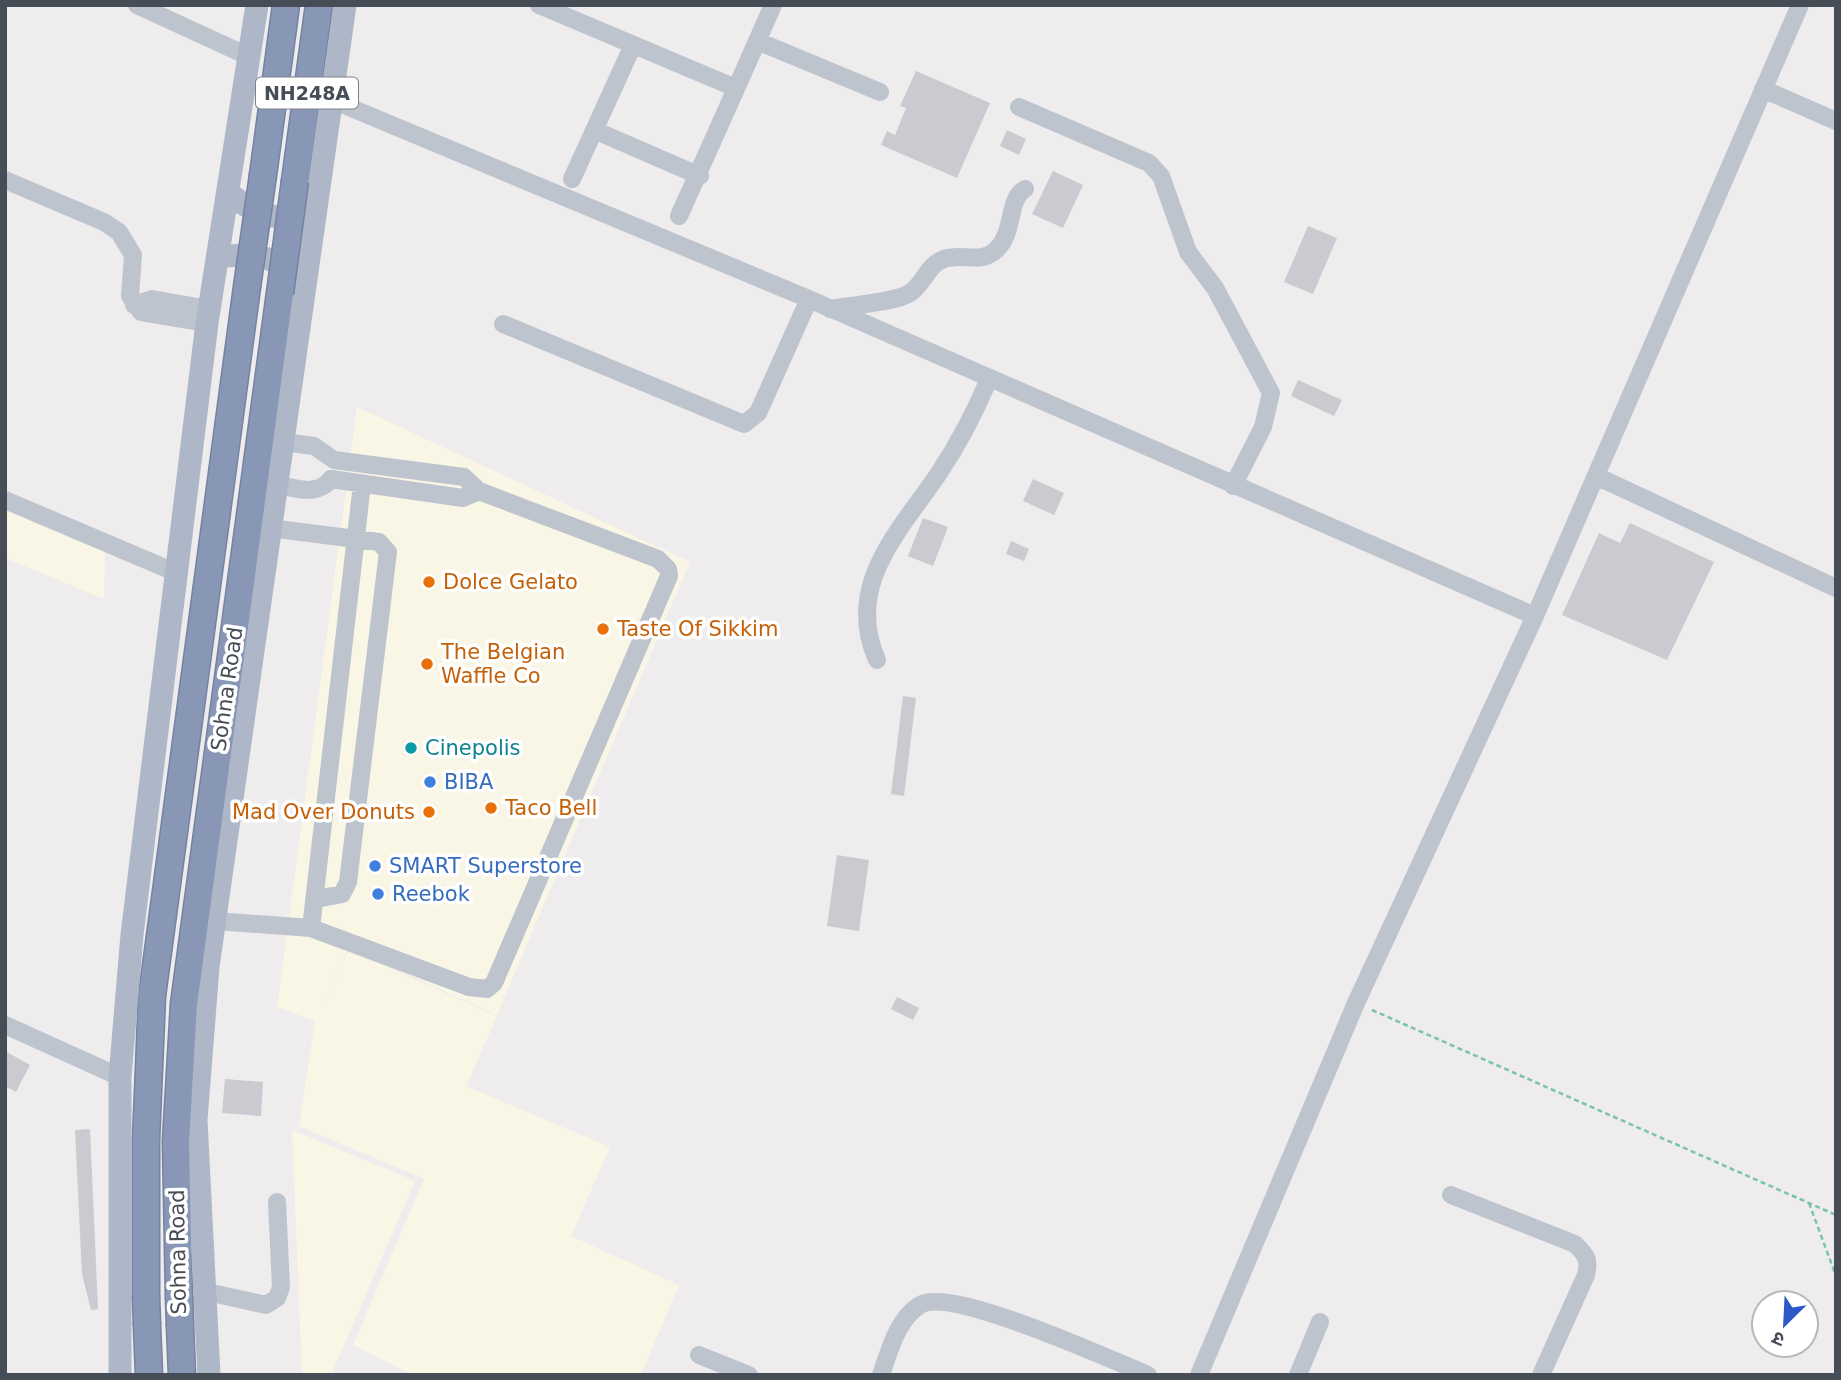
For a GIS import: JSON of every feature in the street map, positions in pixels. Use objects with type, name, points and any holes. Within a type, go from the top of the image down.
[{"type":"highway","name":"Sohna Road","points":[[149,1375],[146,1325],[146,1141],[152,996],[286,5]]},
{"type":"highway","name":"Sohna Road","points":[[182,1375],[180,1326],[196,1300],[176,1141],[184,1004],[318,5]]},
{"type":"main road","points":[[120,1375],[120,1077],[132,935],[208,316],[257,5]]},
{"type":"main road","points":[[209,1375],[196,1300],[196,1120],[215,921],[345,5]]},
{"type":"main road","points":[[228,192],[250,209],[285,216],[303,217],[316,209]]},
{"type":"main road","points":[[218,257],[235,254],[265,258],[295,270],[306,279]]},
{"type":"main road","points":[[119,1310],[196,1300]]},
{"type":"street","points":[[137,5],[250,57]]},
{"type":"street","points":[[539,5],[725,85],[740,82]]},
{"type":"street","points":[[679,216],[700,176],[773,5]]},
{"type":"street","points":[[1199,1375],[1356,1003],[1535,616],[1800,5]]},
{"type":"street","points":[[757,41],[880,92]]},
{"type":"street","points":[[572,179],[633,44]]},
{"type":"street","points":[[1763,89],[1836,121]]},
{"type":"street","points":[[332,100],[809,299],[1535,616]]},
{"type":"street","points":[[1019,107],[1149,163],[1161,176],[1188,252],[1215,288],[1271,393],[1262,428],[1233,486]]},
{"type":"street","points":[[594,130],[700,176]]},
{"type":"street","points":[[5,180],[104,222],[120,232],[133,255],[130,296],[134,305],[145,314],[208,316]]},
{"type":"street","points":[[830,309],[902,297],[913,291],[937,262],[955,257],[974,259],[989,256],[1004,240],[1013,218],[1014,200],[1025,188]]},
{"type":"street","points":[[503,324],[744,424],[758,413],[809,299]]},
{"type":"street","points":[[877,660],[867,638],[867,615],[872,582],[880,556],[954,449],[989,379]]},
{"type":"street","points":[[215,921],[311,928],[469,987],[488,989],[494,983],[669,576],[668,569],[657,559],[479,491],[464,477],[334,460],[314,446],[283,442]]},
{"type":"street","points":[[276,485],[321,490],[331,479],[334,460]]},
{"type":"street","points":[[1596,476],[1836,588]]},
{"type":"street","points":[[331,479],[463,498],[479,491]]},
{"type":"street","points":[[311,928],[317,899],[362,484]]},
{"type":"street","points":[[5,500],[177,573]]},
{"type":"street","points":[[270,528],[384,545],[388,552],[348,882],[342,894],[317,899]]},
{"type":"street","points":[[5,1025],[120,1077]]},
{"type":"street","points":[[1451,1195],[1575,1244],[1587,1255],[1589,1263],[1586,1275],[1541,1375]]},
{"type":"street","points":[[196,1300],[266,1305],[277,1298],[281,1287],[277,1202]]},
{"type":"street","points":[[881,1375],[894,1338],[908,1315],[919,1305],[933,1299],[973,1306],[1148,1375]]},
{"type":"street","points":[[1298,1375],[1320,1322]]},
{"type":"street","points":[[699,1355],[749,1375]]},
{"type":"path","points":[[1356,1003],[1836,1215]]},
{"type":"path","points":[[1809,1203],[1836,1276]]},
{"type":"shaded area","points":[[357,407],[690,562],[497,1015],[349,948],[323,1003],[349,950],[497,1016],[466,1086],[610,1147],[571,1236],[679,1285],[641,1375],[413,1375],[353,1345],[424,1179],[299,1126],[315,1021],[277,1007]]},
{"type":"shaded area","points":[[5,507],[105,550],[104,599],[5,558]]},
{"type":"shaded area","points":[[292,1130],[415,1181],[331,1375],[302,1375]]},
{"type":"building","points":[[916,71],[990,103],[957,178],[881,145],[887,131],[895,135],[906,108],[900,106]]},
{"type":"building","points":[[1007,130],[1026,139],[1019,155],[1000,146]]},
{"type":"building","points":[[1053,171],[1083,185],[1063,228],[1032,214]]},
{"type":"building","points":[[1308,226],[1337,238],[1313,294],[1284,282]]},
{"type":"building","points":[[1298,380],[1342,400],[1334,416],[1291,396]]},
{"type":"building","points":[[1033,479],[1064,493],[1054,515],[1023,501]]},
{"type":"building","points":[[923,518],[948,527],[933,566],[908,556]]},
{"type":"building","points":[[1630,523],[1714,562],[1667,660],[1562,615],[1599,533],[1620,543]]},
{"type":"building","points":[[1011,541],[1029,549],[1024,561],[1006,554]]},
{"type":"building","points":[[903,696],[916,698],[904,796],[891,794]]},
{"type":"building","points":[[837,855],[869,860],[859,931],[827,926]]},
{"type":"building","points":[[897,997],[919,1008],[913,1020],[891,1009]]},
{"type":"building","points":[[5,1051],[30,1065],[16,1092],[5,1086]]},
{"type":"building","points":[[225,1079],[263,1082],[261,1116],[222,1113]]},
{"type":"building","points":[[90,1129],[98,1309],[91,1310],[82,1274],[75,1130]]},
{"type":"place","name":"Dolce Gelato","points":[[429,582]]},
{"type":"place","name":"Taste Of Sikkim","points":[[603,629]]},
{"type":"place","name":"The Belgian Waffle Co","points":[[427,664]]},
{"type":"place","name":"Cinepolis","points":[[411,748]]},
{"type":"place","name":"BIBA","points":[[430,782]]},
{"type":"place","name":"Taco Bell","points":[[491,808]]},
{"type":"place","name":"Mad Over Donuts","points":[[429,812]]},
{"type":"place","name":"SMART Superstore","points":[[375,866]]},
{"type":"place","name":"Reebok","points":[[378,894]]}]
